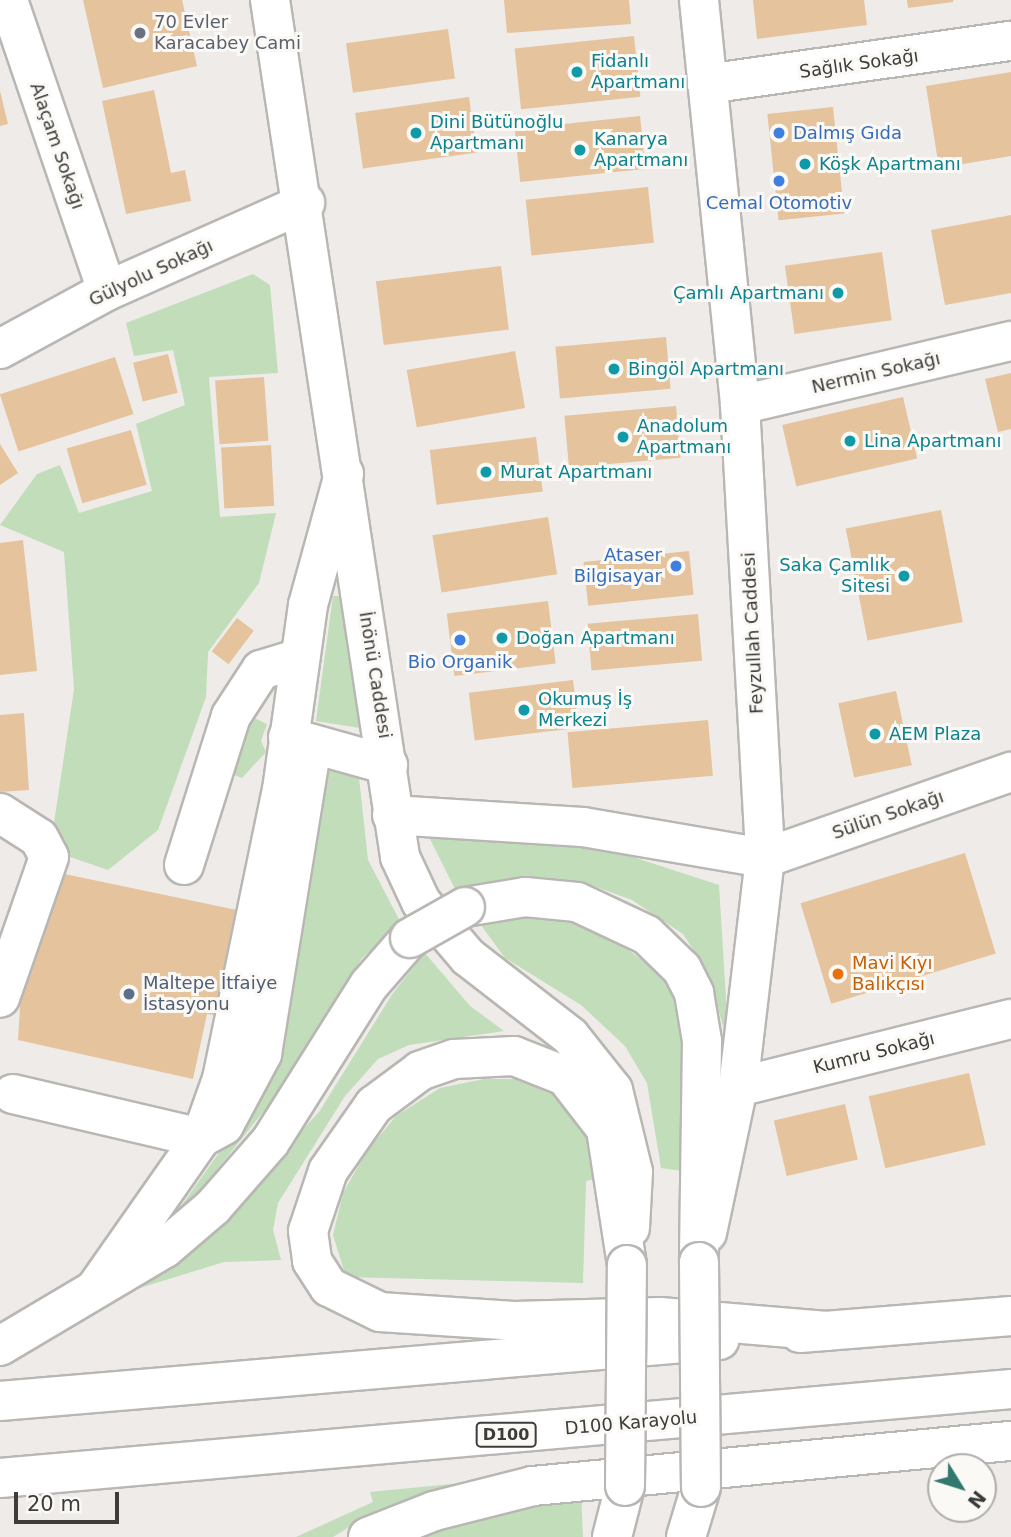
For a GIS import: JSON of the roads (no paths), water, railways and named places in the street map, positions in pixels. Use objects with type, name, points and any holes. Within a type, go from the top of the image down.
[{"type":"main road","name":"Alaçam Sokağı","points":[[8,0],[107,291]]},
{"type":"main road","name":"İnönü Caddesi","points":[[270,0],[305,203],[400,857],[421,902],[468,957],[570,1036],[613,1090],[633,1172],[627,1265]]},
{"type":"main road","name":"Feyzullah Caddesi","points":[[699,0],[740,405],[765,858],[738,1087],[699,1262]]},
{"type":"main road","name":"Sağlık Sokağı","points":[[707,83],[1011,41]]},
{"type":"main road","name":"Gülyolu Sokağı","points":[[0,349],[107,291],[305,203]]},
{"type":"main road","name":"Nermin Sokağı","points":[[740,405],[1011,341]]},
{"type":"main road","points":[[96,1288],[201,1138],[247,978],[300,740],[300,658],[325,529],[344,474]]},
{"type":"main road","points":[[184,865],[231,716],[261,670],[300,658]]},
{"type":"main road","points":[[300,740],[388,765]]},
{"type":"main road","name":"Sülün Sokağı","points":[[765,858],[1011,772]]},
{"type":"main road","points":[[0,813],[39,838],[50,857],[0,998]]},
{"type":"main road","points":[[392,816],[583,827],[765,858]]},
{"type":"main road","points":[[0,1346],[165,1248],[236,1183],[296,1106],[369,985],[410,938],[465,907],[525,897],[577,902],[647,935],[682,969],[694,993],[702,1041],[699,1262],[701,1537]]},
{"type":"main road","name":"Kumru Sokağı","points":[[738,1087],[1011,1020]]},
{"type":"main road","points":[[625,1537],[625,1486],[627,1265],[606,1129],[565,1076],[514,1056],[454,1059],[420,1071],[374,1105],[328,1171],[308,1231],[312,1261],[329,1287],[380,1312],[514,1321],[660,1317],[826,1331]]},
{"type":"main road","points":[[13,1094],[201,1138]]},
{"type":"main road","points":[[0,1401],[1011,1316]]},
{"type":"main road","name":"D100 Karayolu","points":[[0,1478],[1011,1389]]},
{"type":"main road","points":[[369,1537],[433,1511],[533,1486],[1011,1441]]},
{"type":"main road","points":[[612,1537],[625,1486]]},
{"type":"main road","points":[[686,1537],[701,1487]]},
{"type":"place","name":"70 Evler Karacabey Cami","points":[[140,33]]},
{"type":"place","name":"Fidanlı Apartmanı","points":[[577,72]]},
{"type":"place","name":"Dini Bütünoğlu Apartmanı","points":[[416,133]]},
{"type":"place","name":"Dalmış Gıda","points":[[779,133]]},
{"type":"place","name":"Kanarya Apartmanı","points":[[580,150]]},
{"type":"place","name":"Köşk Apartmanı","points":[[805,164]]},
{"type":"place","name":"Cemal Otomotiv","points":[[779,181]]},
{"type":"place","name":"Çamlı Apartmanı","points":[[838,293]]},
{"type":"place","name":"Bingöl Apartmanı","points":[[614,369]]},
{"type":"place","name":"Anadolum Apartmanı","points":[[623,437]]},
{"type":"place","name":"Lina Apartmanı","points":[[850,441]]},
{"type":"place","name":"Murat Apartmanı","points":[[486,472]]},
{"type":"place","name":"Ataser Bilgisayar","points":[[676,566]]},
{"type":"place","name":"Saka Çamlık Sitesi","points":[[904,576]]},
{"type":"place","name":"Doğan Apartmanı","points":[[502,638]]},
{"type":"place","name":"Bio Organik","points":[[460,640]]},
{"type":"place","name":"Okumuş İş Merkezi","points":[[524,710]]},
{"type":"place","name":"AEM Plaza","points":[[875,734]]},
{"type":"place","name":"Mavi Kıyı Balıkçısı","points":[[838,974]]},
{"type":"place","name":"Maltepe İtfaiye İstasyonu","points":[[129,994]]}]
